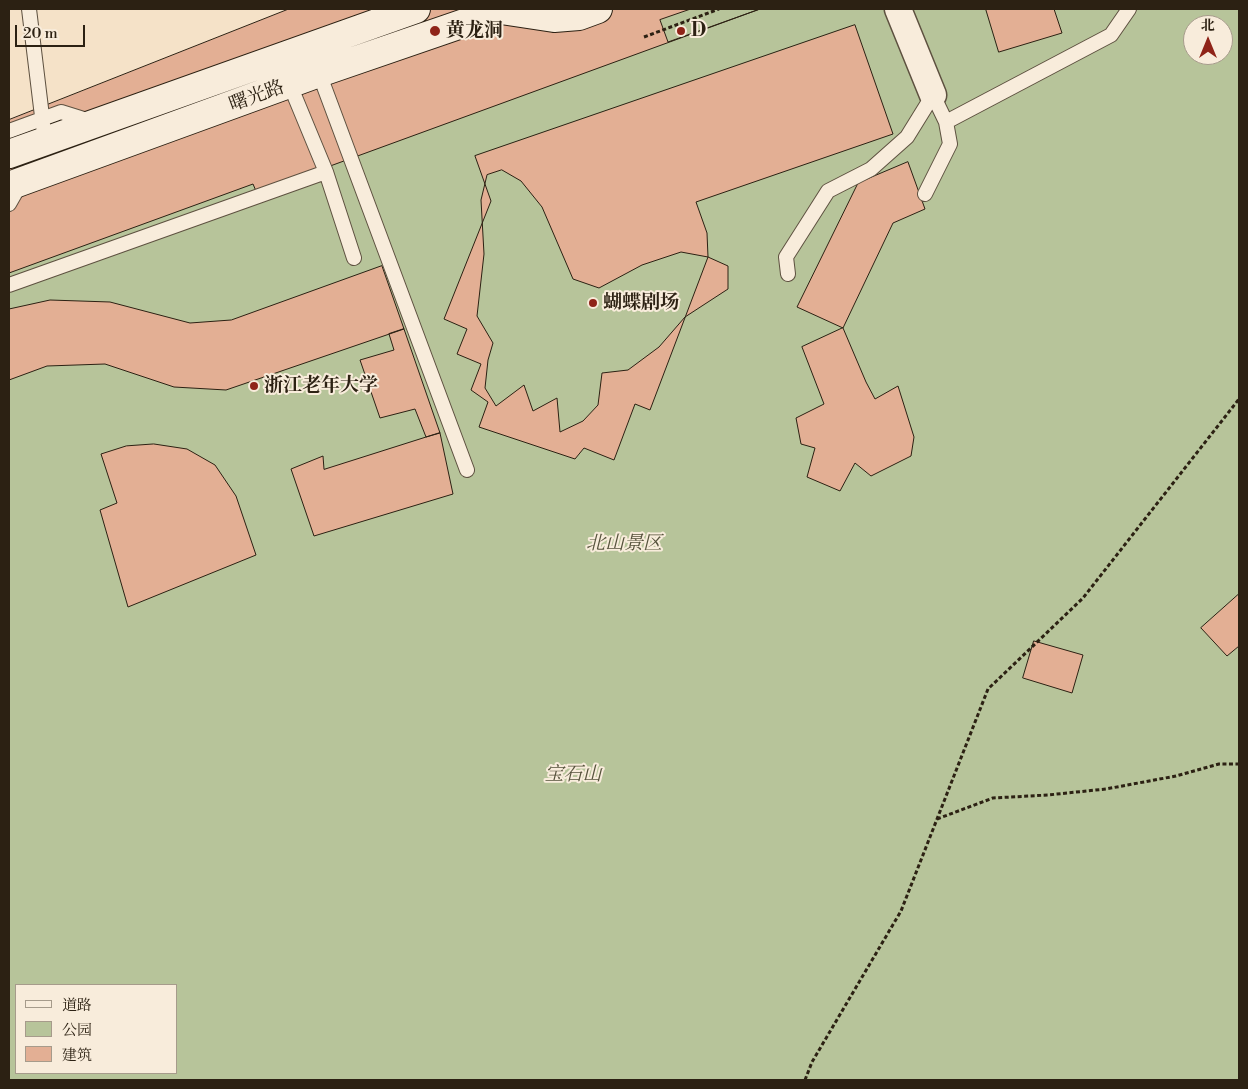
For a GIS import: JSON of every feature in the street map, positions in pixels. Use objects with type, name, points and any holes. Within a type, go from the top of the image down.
[{"type":"main road","points":[[503,10],[554,18],[580,16],[598,9]]},
{"type":"main road","name":"曙光路","points":[[9,154],[43,130],[96,123],[409,10]]},
{"type":"main road","name":"曙光路","points":[[13,191],[319,73],[503,10]]},
{"type":"street","points":[[898,9],[934,96]]},
{"type":"lane","points":[[9,131],[43,130],[30,9]]},
{"type":"lane","points":[[946,122],[1111,35],[1129,9]]},
{"type":"lane","points":[[319,73],[467,470]]},
{"type":"lane","points":[[290,84],[326,172],[354,258]]},
{"type":"lane","points":[[925,194],[950,144],[946,122],[934,96]]},
{"type":"lane","points":[[788,274],[786,257],[828,191],[871,169],[907,137],[934,96]]},
{"type":"lane","points":[[9,284],[326,172]]},
{"type":"path","points":[[644,36],[720,9]]},
{"type":"path","points":[[805,1080],[812,1062],[901,911],[988,689],[1082,598],[1239,399]]},
{"type":"path","points":[[936,819],[993,798],[1106,789],[1176,776],[1219,764],[1239,764]]},
{"type":"green space","name":"北山景区","points":[[461,9],[1239,9],[1239,1080],[9,1080],[9,175]]},
{"type":"building","name":"黄龙洞","points":[[289,9],[760,9],[311,173],[256,191],[253,184],[9,273],[9,120]]},
{"type":"building","name":"D","points":[[691,9],[760,9],[668,42],[660,20]]},
{"type":"building","points":[[986,9],[1054,9],[1062,33],[999,52]]},
{"type":"building","points":[[855,25],[893,134],[696,202],[707,233],[708,257],[650,410],[635,404],[614,460],[584,448],[575,459],[479,427],[488,402],[471,390],[481,364],[457,354],[467,329],[444,319],[491,201],[475,156]]},
{"type":"building","points":[[908,162],[925,209],[893,223],[843,328],[797,307],[858,183]]},
{"type":"building","name":"蝴蝶剧场","points":[[502,170],[521,181],[542,207],[573,279],[599,288],[642,265],[681,252],[708,257],[728,266],[728,289],[685,317],[659,347],[628,370],[602,373],[598,405],[583,421],[560,432],[557,398],[533,411],[524,385],[496,406],[485,388],[488,360],[493,343],[477,316],[484,254],[481,200],[487,175]]},
{"type":"building","points":[[382,266],[404,329],[226,390],[174,387],[105,364],[47,366],[9,380],[9,309],[50,300],[110,302],[190,323],[231,320]]},
{"type":"building","points":[[843,328],[875,399],[898,386],[914,437],[911,456],[871,476],[855,463],[840,491],[807,477],[815,448],[801,444],[796,418],[824,404],[802,347]]},
{"type":"building","points":[[404,329],[440,433],[426,437],[415,409],[380,418],[360,360],[394,350],[389,334]]},
{"type":"building","points":[[440,433],[453,494],[314,536],[291,469],[323,456],[324,469]]},
{"type":"building","points":[[154,444],[187,449],[215,465],[236,496],[256,555],[128,607],[100,510],[117,503],[101,454],[126,446]]},
{"type":"building","points":[[1239,594],[1239,646],[1227,656],[1201,628]]},
{"type":"building","points":[[1034,641],[1083,655],[1072,693],[1023,678]]},
{"type":"place","name":"黄龙洞","points":[[435,31]]},
{"type":"place","name":"D","points":[[681,31]]},
{"type":"place","name":"蝴蝶剧场","points":[[593,303]]},
{"type":"place","name":"浙江老年大学","points":[[254,386]]},
{"type":"park label","name":"宝石山","points":[[573,775]]}]
